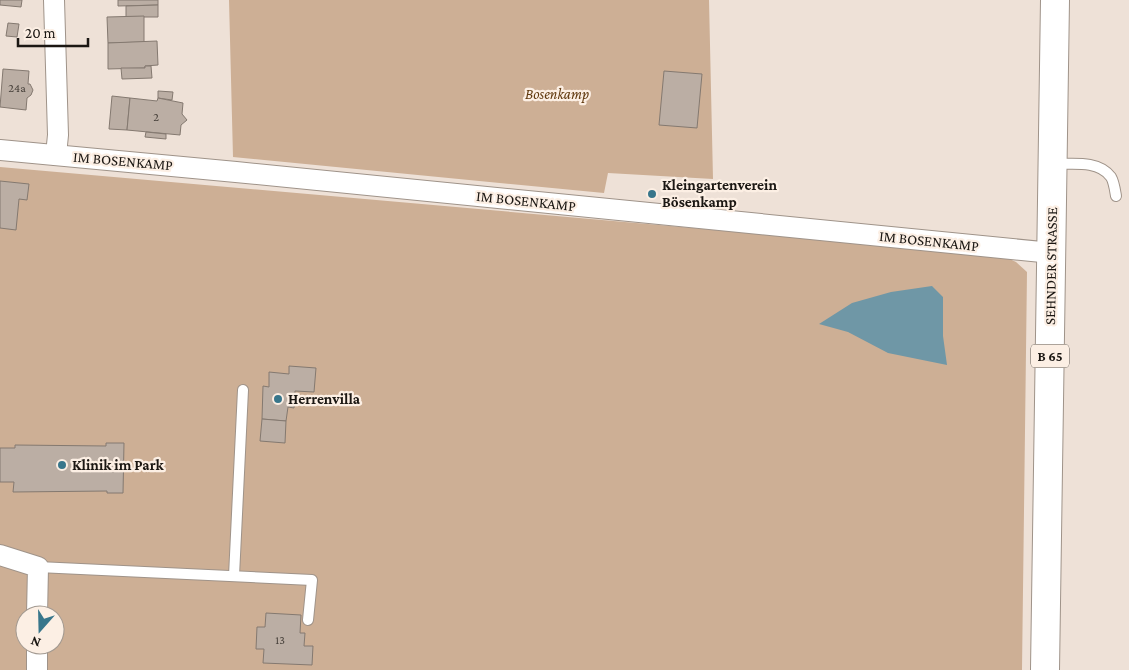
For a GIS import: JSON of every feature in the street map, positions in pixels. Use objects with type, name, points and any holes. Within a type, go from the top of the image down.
[{"type":"main road","name":"SEHNDER STRASSE","points":[[1045,670],[1055,0]]},
{"type":"street","points":[[54,0],[58,135],[56,155]]},
{"type":"street","name":"IM BOSENKAMP","points":[[0,150],[1052,252]]},
{"type":"street","points":[[0,555],[38,567],[37,605]]},
{"type":"street","points":[[37,655],[37,670]]},
{"type":"lane","points":[[1053,164],[1086,164],[1103,168],[1112,178],[1116,196]]},
{"type":"lane","points":[[234,576],[242,390]]},
{"type":"lane","points":[[38,567],[312,580],[308,620]]},
{"type":"green space","name":"Bosenkamp","points":[[229,0],[709,0],[713,179],[608,173],[604,193],[233,157]]},
{"type":"green space","points":[[0,167],[1001,255],[1016,262],[1027,272],[1022,670],[0,670]]},
{"type":"water","points":[[932,286],[943,297],[943,336],[947,365],[888,353],[848,332],[819,324],[852,303],[891,292]]},
{"type":"building","points":[[0,0],[22,0],[21,7],[0,5]]},
{"type":"building","points":[[118,0],[158,0],[158,5],[118,6]]},
{"type":"building","points":[[158,5],[158,17],[126,17],[126,6]]},
{"type":"building","points":[[144,16],[144,42],[108,43],[107,17]]},
{"type":"building","points":[[8,23],[19,24],[17,37],[6,36]]},
{"type":"building","points":[[157,41],[158,65],[145,66],[145,68],[108,69],[108,43]]},
{"type":"building","points":[[145,66],[151,66],[152,78],[122,79],[121,68],[145,68]]},
{"type":"building","points":[[3,69],[29,71],[28,84],[30,84],[33,90],[27,98],[26,110],[0,107]]},
{"type":"building","points":[[664,71],[702,74],[697,128],[659,125]]},
{"type":"building","points":[[158,91],[173,92],[172,100],[158,98]]},
{"type":"building","points":[[112,96],[130,98],[127,130],[109,129]]},
{"type":"building","points":[[130,98],[157,101],[158,98],[183,103],[182,114],[187,120],[181,125],[180,135],[127,130]]},
{"type":"building","points":[[146,132],[166,134],[166,139],[145,137]]},
{"type":"building","points":[[0,181],[29,184],[27,200],[19,199],[16,230],[0,228]]},
{"type":"building","name":"Herrenvilla","points":[[289,366],[316,368],[314,392],[295,391],[294,408],[288,407],[286,421],[262,419],[263,386],[269,387],[269,372],[289,374]]},
{"type":"building","points":[[262,419],[286,421],[285,443],[260,441]]},
{"type":"building","name":"Klinik im Park","points":[[106,443],[124,443],[123,493],[107,493],[107,491],[13,492],[14,482],[0,482],[0,448],[15,448],[15,445],[106,446]]},
{"type":"building","points":[[266,613],[301,615],[300,633],[305,633],[304,646],[313,646],[312,665],[263,663],[264,649],[256,649],[257,627],[265,627]]},
{"type":"place","name":"Kleingartenverein Bösenkamp","points":[[652,194]]},
{"type":"place","name":"Herrenvilla","points":[[278,399]]},
{"type":"place","name":"Klinik im Park","points":[[62,465]]}]
